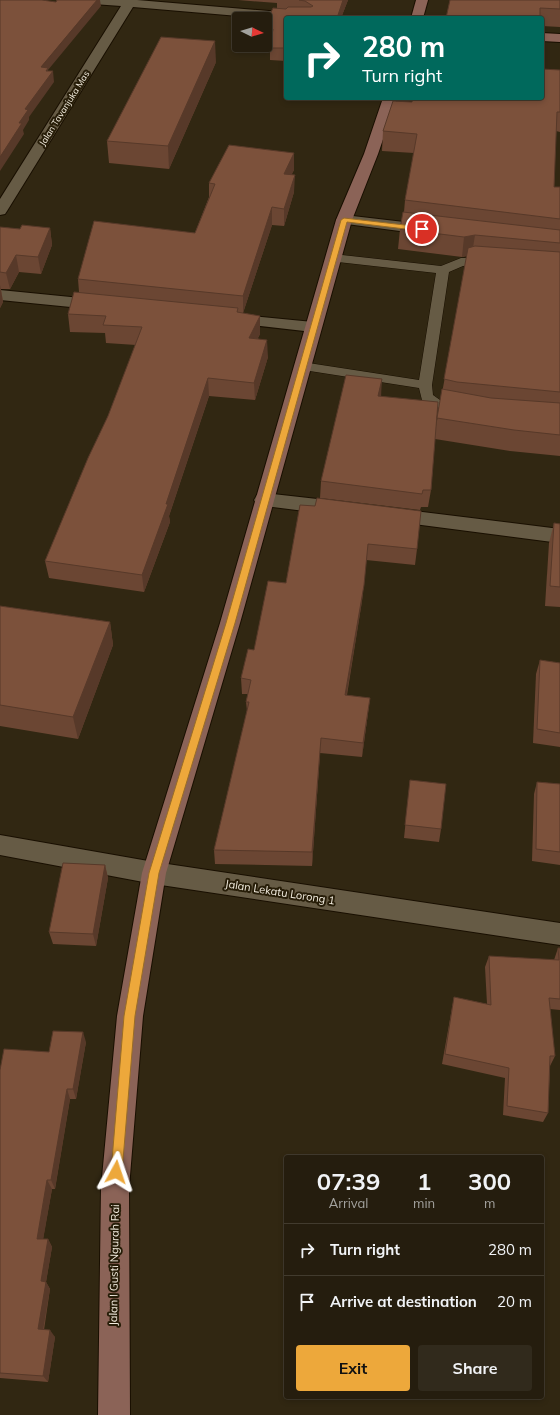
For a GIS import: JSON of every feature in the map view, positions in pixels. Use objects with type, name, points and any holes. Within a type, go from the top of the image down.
[{"type":"main road","points":[[418,16],[422,0]]},
{"type":"main road","points":[[544,37],[560,38]]},
{"type":"main road","name":"Jalan I Gusti Ngurah Rai","points":[[114,1415],[115,1188],[130,1016],[154,873],[230,623],[344,220],[371,154],[389,100]]},
{"type":"street","points":[[93,0],[284,16]]},
{"type":"street","name":"Jalan Tavanjuka Mas","points":[[0,212],[130,2]]},
{"type":"street","points":[[344,220],[446,232]]},
{"type":"street","points":[[0,295],[117,307]]},
{"type":"street","points":[[211,317],[313,327]]},
{"type":"street","points":[[264,500],[560,536]]},
{"type":"street","name":"Jalan Lekatu Lorong 1","points":[[0,845],[154,873],[560,934]]},
{"type":"lane","points":[[333,258],[443,270],[461,262],[502,262]]},
{"type":"lane","points":[[443,270],[425,385],[427,397],[436,404],[453,408],[476,410]]},
{"type":"lane","points":[[302,366],[425,385]]},
{"type":"building","points":[[0,0],[42,0],[56,2],[57,0],[97,0],[41,67],[48,68],[46,71],[53,71],[25,109],[28,110],[19,123],[22,123],[0,157]]},
{"type":"building","points":[[299,0],[343,0],[338,16],[284,16],[284,48],[272,48],[273,29],[271,12],[273,8],[286,9],[288,7],[313,6],[305,1]]},
{"type":"building","points":[[450,0],[560,0],[560,9],[540,8],[540,16],[446,16]]},
{"type":"building","points":[[161,37],[215,41],[168,146],[107,141]]},
{"type":"building","points":[[544,69],[560,70],[560,112],[557,112],[554,187],[560,187],[560,219],[405,200],[417,134],[383,131],[393,101],[412,102],[412,100],[544,100]]},
{"type":"building","points":[[229,145],[294,153],[284,174],[295,175],[284,209],[272,207],[243,296],[78,279],[94,221],[195,233],[215,184],[209,183]]},
{"type":"building","points":[[403,212],[560,230],[560,243],[475,235],[464,237],[400,229]]},
{"type":"building","points":[[22,225],[50,228],[38,257],[16,255],[6,273],[0,272],[0,227],[20,229]]},
{"type":"building","points":[[475,246],[560,252],[560,392],[457,382],[444,379],[468,248]]},
{"type":"building","points":[[74,292],[238,308],[237,312],[260,316],[249,338],[267,340],[254,383],[208,378],[166,504],[168,504],[142,575],[45,561],[88,458],[108,416],[142,327],[103,325],[106,316],[68,314]]},
{"type":"building","points":[[346,375],[382,379],[378,396],[438,402],[431,490],[423,490],[422,494],[321,481]]},
{"type":"building","points":[[442,389],[491,398],[560,403],[560,435],[514,430],[437,418]]},
{"type":"building","points":[[317,498],[421,511],[417,549],[368,544],[364,585],[345,695],[370,698],[363,743],[321,738],[312,852],[214,850],[249,702],[246,702],[251,680],[241,678],[248,649],[254,650],[268,581],[286,583],[300,505],[315,506]]},
{"type":"building","points":[[554,523],[560,524],[560,587],[550,586]]},
{"type":"building","points":[[0,606],[110,622],[73,717],[0,705]]},
{"type":"building","points":[[540,660],[560,663],[560,733],[537,729]]},
{"type":"building","points":[[410,780],[446,784],[441,829],[405,825]]},
{"type":"building","points":[[537,782],[560,784],[560,852],[536,849]]},
{"type":"building","points":[[63,863],[105,865],[93,934],[49,932]]},
{"type":"building","points":[[558,948],[560,948],[560,999],[549,998],[555,1056],[550,1056],[548,1113],[507,1106],[509,1068],[445,1054],[454,997],[491,1005],[489,956],[559,960]]},
{"type":"building","points":[[53,1031],[83,1032],[73,1089],[67,1089],[51,1180],[47,1180],[37,1239],[48,1239],[41,1281],[46,1282],[38,1329],[50,1330],[43,1376],[0,1373],[0,1070],[4,1049],[49,1052]]},
{"type":"route","points":[[116,1172],[130,1016],[154,873],[230,623],[344,220],[422,229]]}]
